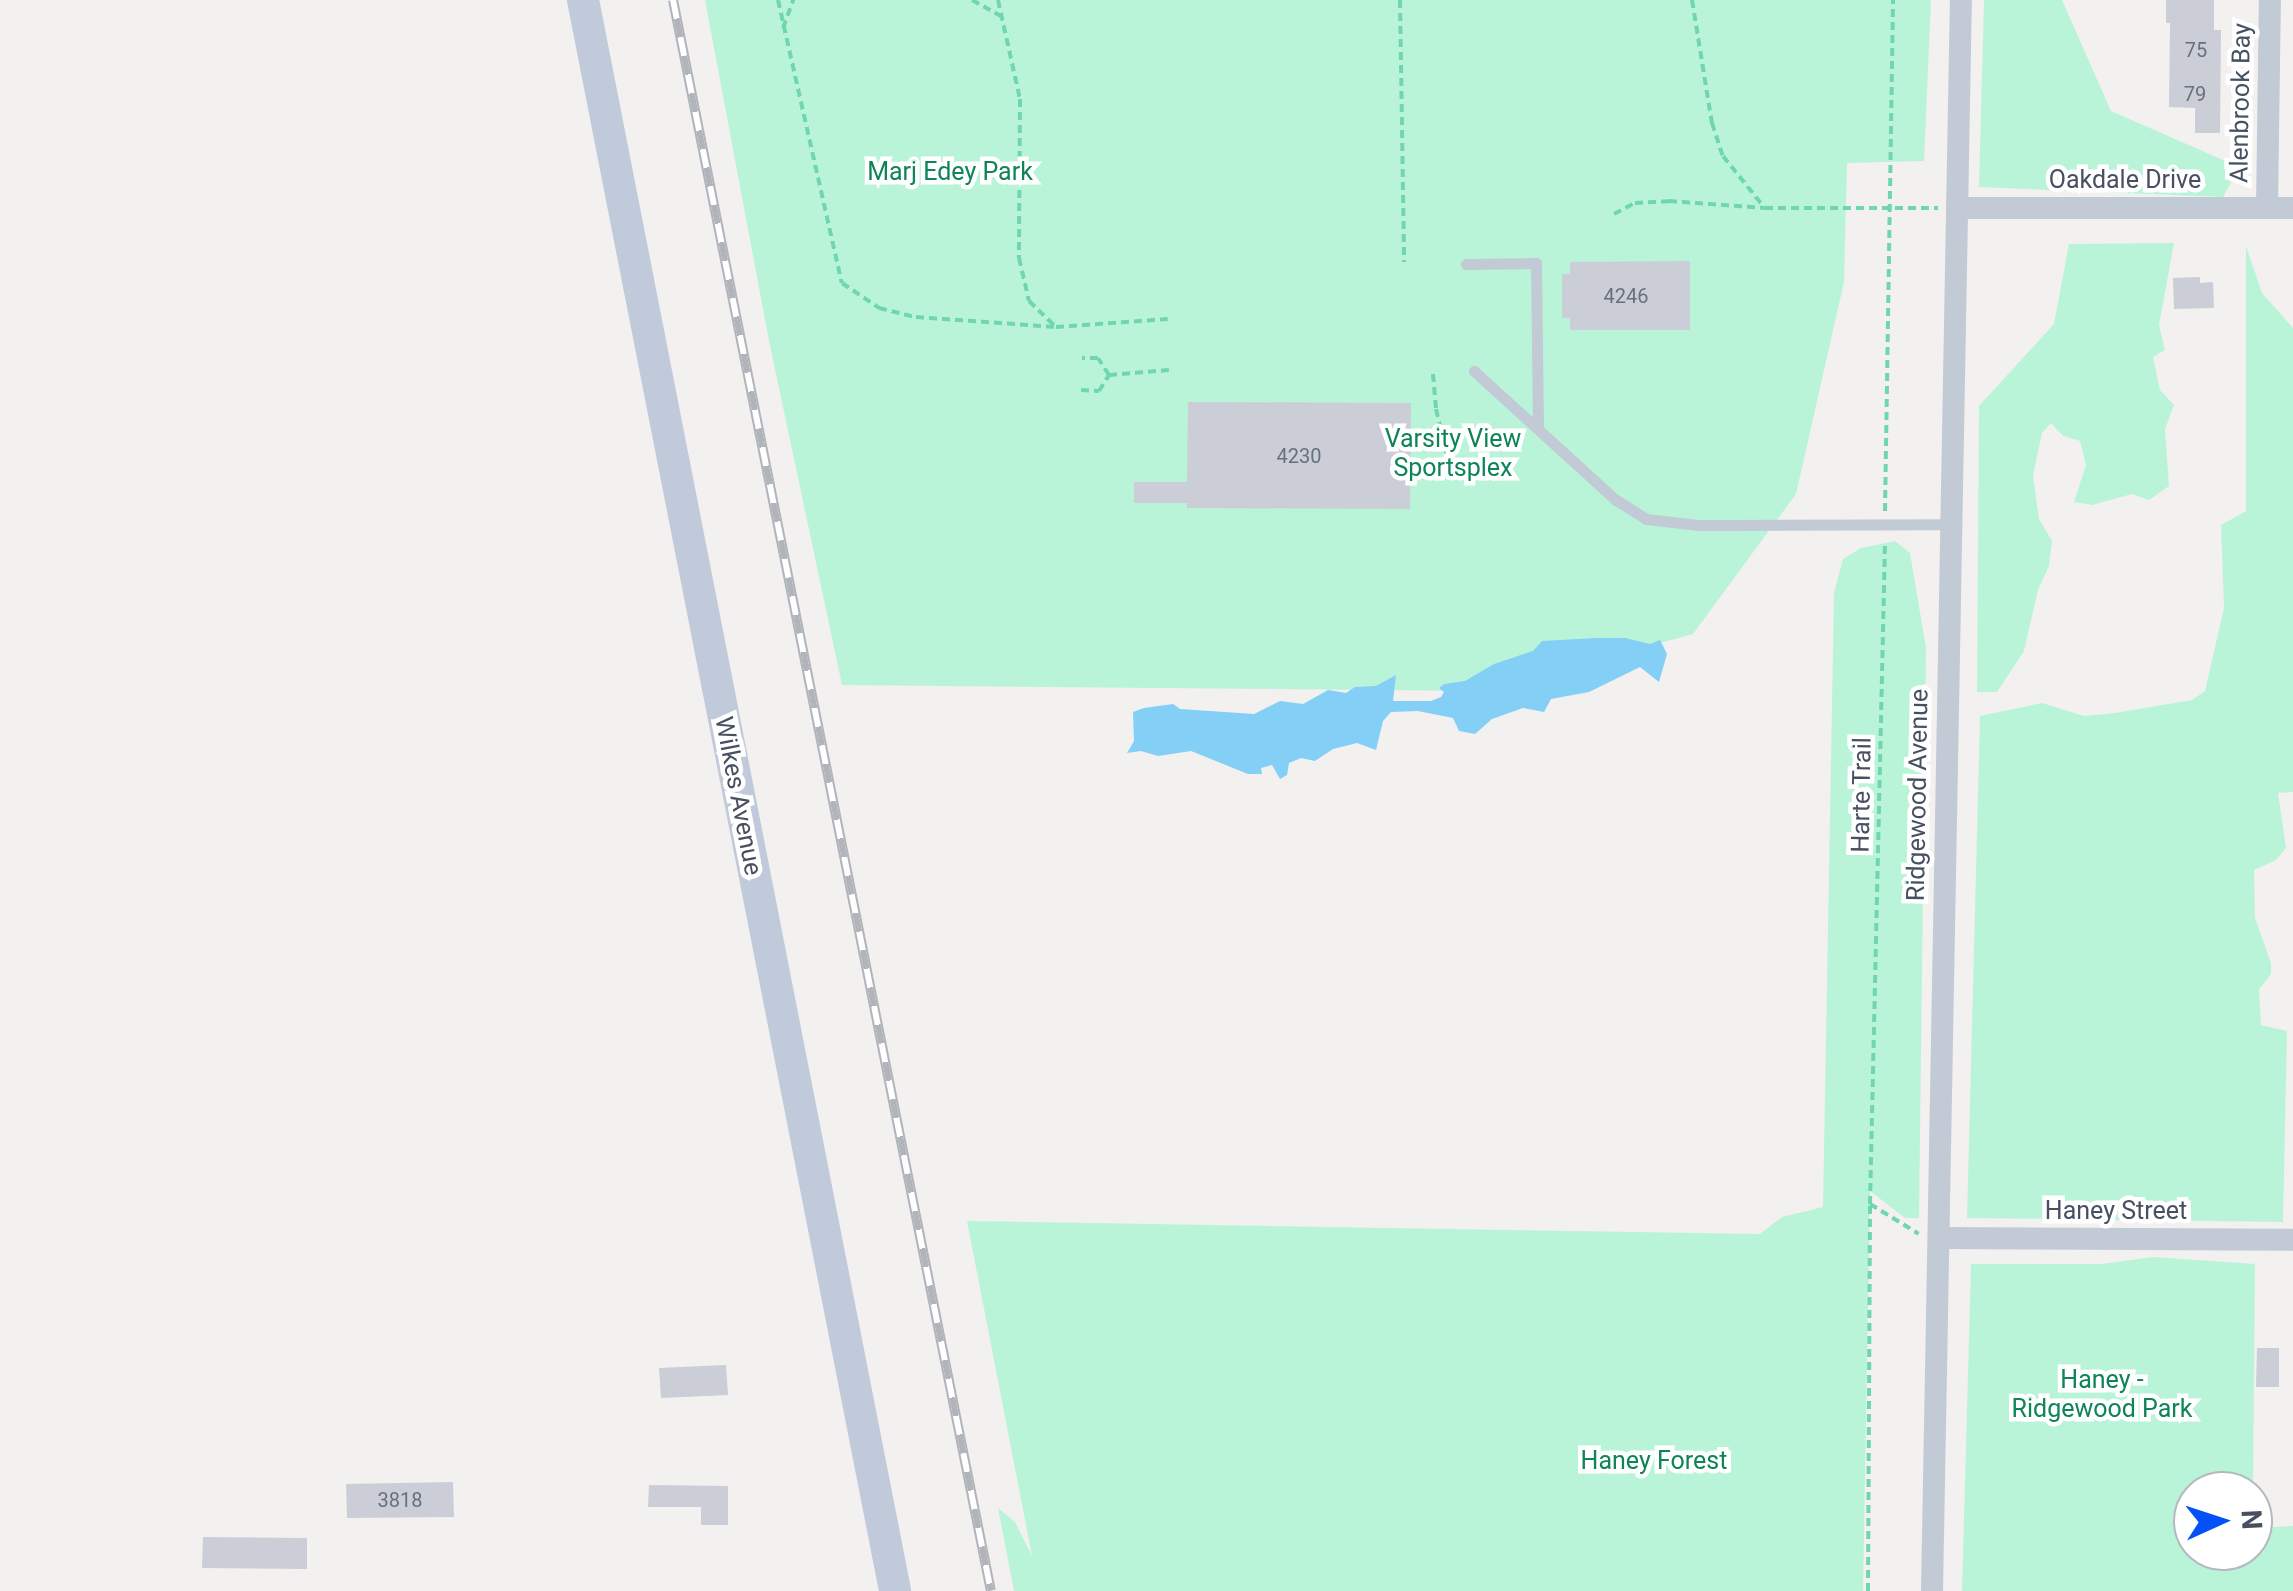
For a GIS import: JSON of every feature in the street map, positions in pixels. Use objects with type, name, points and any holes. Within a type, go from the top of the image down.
[{"type":"main road","name":"Wilkes Avenue","points":[[584,0],[895,1591]]},
{"type":"street","name":"Ridgewood Avenue","points":[[1932,1591],[1961,0]]},
{"type":"street","name":"Alenbrook Bay","points":[[2266,208],[2270,0]]},
{"type":"street","name":"Oakdale Drive","points":[[1957,208],[2293,208]]},
{"type":"street","name":"Haney Street","points":[[1939,1238],[2293,1240]]},
{"type":"lane","points":[[1466,264],[1536,263],[1538,427]]},
{"type":"lane","points":[[1474,371],[1616,500],[1646,519],[1685,524],[1949,524]]},
{"type":"path","points":[[778,0],[842,283],[879,308],[916,317],[1056,327],[1168,319]]},
{"type":"path","points":[[783,30],[794,0]]},
{"type":"path","points":[[972,0],[1003,17]]},
{"type":"path","points":[[998,0],[1020,99],[1019,258],[1030,301],[1056,327]]},
{"type":"path","points":[[1400,0],[1404,262]]},
{"type":"path","points":[[1692,0],[1712,123],[1724,156],[1766,208]]},
{"type":"path","name":"Harte Trail","points":[[1868,1591],[1870,1204],[1886,524],[1893,0]]},
{"type":"path","points":[[1614,214],[1635,203],[1669,201],[1766,208],[1957,208]]},
{"type":"path","points":[[1082,358],[1098,358],[1109,375]]},
{"type":"path","points":[[1109,375],[1169,370]]},
{"type":"path","points":[[1434,374],[1436,409],[1452,476]]},
{"type":"path","points":[[1081,390],[1100,391],[1109,375]]},
{"type":"path","points":[[1870,1204],[1914,1233],[1939,1238]]},
{"type":"green space","points":[[705,0],[1931,0],[1924,161],[1847,163],[1844,282],[1796,494],[1693,634],[1483,691],[842,685],[769,341]]},
{"type":"green space","points":[[1984,0],[2062,0],[2111,111],[2239,167],[2223,197],[1979,187]]},
{"type":"green space","points":[[2174,243],[2159,325],[2165,350],[2153,357],[2160,390],[2174,405],[2165,429],[2169,486],[2149,500],[2132,494],[2092,505],[2074,502],[2086,465],[2080,441],[2063,436],[2051,423],[2042,433],[2033,475],[2039,519],[2052,541],[2049,566],[2038,590],[2024,651],[1997,692],[1977,692],[1979,406],[2054,324],[2069,244]]},
{"type":"green space","points":[[2246,246],[2262,293],[2293,328],[2293,792],[2278,793],[2286,848],[2276,860],[2254,870],[2255,918],[2271,963],[2271,974],[2259,989],[2261,1025],[2287,1031],[2283,1222],[1967,1218],[1980,716],[2042,703],[2084,716],[2115,713],[2192,700],[2205,691],[2224,608],[2221,525],[2246,511]]},
{"type":"green space","name":"Haney Forest","points":[[1895,541],[1910,553],[1926,648],[1919,1218],[1905,1218],[1870,1191],[1863,1591],[1014,1591],[998,1508],[1015,1522],[1032,1556],[967,1221],[1760,1234],[1782,1217],[1823,1207],[1834,593],[1843,559],[1861,548]]},
{"type":"green space","name":"Haney - Ridgewood Park","points":[[2153,1257],[2255,1264],[2253,1471],[2173,1471],[2173,1571],[2273,1571],[2273,1527],[2293,1526],[2293,1591],[1962,1591],[1971,1264],[2102,1264]]},
{"type":"water","points":[[1625,638],[1650,644],[1660,640],[1667,654],[1659,682],[1640,667],[1589,692],[1551,699],[1544,712],[1523,708],[1492,719],[1475,734],[1459,731],[1453,718],[1418,711],[1391,712],[1383,721],[1376,750],[1357,743],[1333,749],[1315,761],[1301,758],[1289,763],[1287,775],[1280,779],[1272,765],[1261,768],[1262,774],[1248,774],[1191,751],[1158,756],[1141,751],[1127,753],[1134,741],[1133,712],[1144,708],[1173,704],[1180,709],[1254,714],[1280,701],[1303,704],[1328,690],[1346,693],[1355,687],[1376,686],[1396,675],[1393,701],[1431,701],[1441,697],[1444,692],[1439,688],[1444,684],[1465,681],[1494,664],[1533,651],[1542,641]]},
{"type":"building","points":[[2166,0],[2214,0],[2214,30],[2221,30],[2220,133],[2195,133],[2195,108],[2169,107],[2170,23],[2166,23]]},
{"type":"building","points":[[1690,261],[1690,330],[1570,330],[1570,318],[1562,318],[1562,274],[1570,274],[1570,262]]},
{"type":"building","points":[[2200,277],[2200,283],[2213,282],[2214,308],[2174,309],[2173,278]]},
{"type":"building","points":[[1188,402],[1411,403],[1410,509],[1187,508],[1187,503],[1134,503],[1134,482],[1187,482]]},
{"type":"building","points":[[2257,1348],[2279,1348],[2279,1387],[2256,1387]]},
{"type":"building","points":[[726,1365],[728,1395],[661,1398],[659,1368]]},
{"type":"building","points":[[453,1482],[454,1517],[347,1518],[346,1484]]},
{"type":"building","points":[[649,1485],[728,1486],[728,1525],[701,1525],[701,1507],[648,1507]]},
{"type":"building","points":[[203,1537],[307,1538],[307,1569],[202,1568]]},
{"type":"railway","points":[[673,0],[991,1591]]},
{"type":"park label","name":"Marj Edey Park","points":[[950,172]]},
{"type":"park label","name":"Varsity View Sportsplex","points":[[1453,454]]}]
